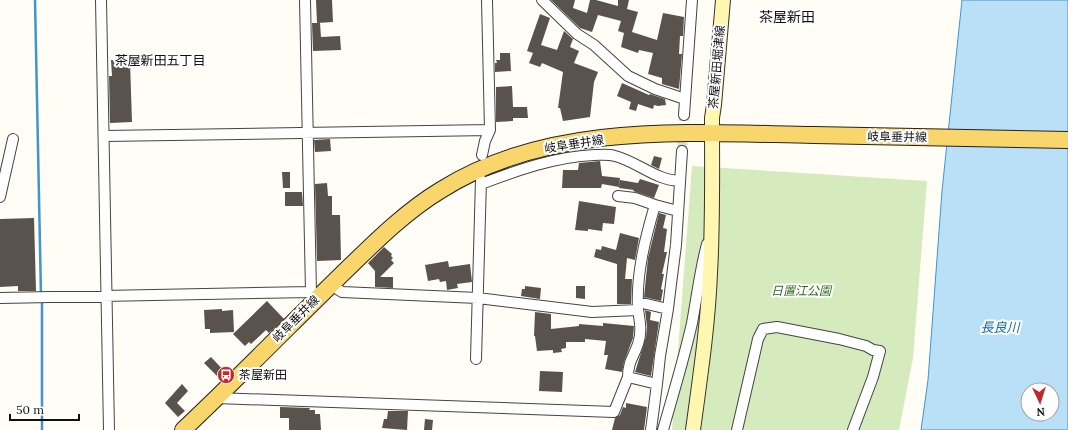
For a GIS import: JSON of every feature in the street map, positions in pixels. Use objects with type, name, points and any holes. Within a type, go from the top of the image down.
[{"type":"main road","name":"岐阜垂井線","points":[[183,430],[216,398],[313,296],[331,285],[386,232],[426,200],[454,182],[494,162],[519,153],[563,144],[643,135],[717,134],[1068,140]]},
{"type":"street","points":[[101,0],[109,430]]},
{"type":"street","points":[[0,298],[313,296],[305,0]]},
{"type":"street","points":[[482,154],[485,141],[490,130],[488,0]]},
{"type":"street","points":[[542,0],[577,34],[594,45],[628,76],[656,89],[685,99]]},
{"type":"street","points":[[684,115],[692,0]]},
{"type":"street","name":"茶屋新田堀津線","points":[[692,430],[710,282],[717,134],[712,118],[723,0]]},
{"type":"street","points":[[104,136],[490,130]]},
{"type":"street","points":[[0,197],[13,139]]},
{"type":"street","points":[[651,430],[660,356],[668,309],[678,211],[682,151]]},
{"type":"street","points":[[476,359],[481,182],[554,160],[580,156],[608,155],[620,157],[662,178],[680,181]]},
{"type":"street","points":[[618,196],[635,198],[678,211]]},
{"type":"street","points":[[216,398],[614,412],[628,377],[628,367],[638,344],[640,333],[638,306],[640,265],[655,205]]},
{"type":"street","points":[[663,430],[686,349],[703,261],[712,227]]},
{"type":"street","points":[[331,285],[342,292],[478,298],[592,312],[638,306],[668,309]]},
{"type":"street","points":[[737,430],[758,339],[763,329],[777,327],[839,339],[880,351],[873,377],[853,430]]},
{"type":"street","points":[[628,377],[657,384]]},
{"type":"green space","name":"日置江公園","points":[[692,166],[927,181],[913,358],[899,430],[672,430]]},
{"type":"water","name":"長良川","points":[[962,0],[1068,0],[1068,430],[921,430],[928,380],[942,191]]},
{"type":"building","points":[[316,0],[332,0],[333,22],[317,23]]},
{"type":"building","points":[[551,0],[575,0],[573,8],[587,13],[590,0],[596,0],[618,6],[618,0],[629,0],[627,9],[638,12],[632,32],[657,40],[663,13],[684,17],[683,36],[680,36],[679,54],[682,54],[679,89],[662,84],[662,78],[648,74],[653,53],[639,50],[638,53],[621,47],[624,33],[618,31],[621,21],[598,15],[592,32],[580,28]]},
{"type":"building","points":[[540,14],[550,18],[541,45],[557,50],[564,31],[573,39],[570,47],[579,51],[574,63],[598,72],[594,82],[590,117],[563,121],[560,108],[558,108],[563,72],[542,63],[540,67],[529,63],[533,53],[527,51]]},
{"type":"building","points":[[312,23],[320,23],[321,37],[340,36],[341,50],[313,51]]},
{"type":"building","points":[[500,53],[510,53],[511,71],[495,72],[495,63],[497,63],[496,60],[500,60]]},
{"type":"building","points":[[111,60],[130,62],[132,122],[110,123],[109,76],[112,76]]},
{"type":"building","points":[[622,83],[649,95],[650,94],[665,99],[666,105],[654,105],[653,109],[638,104],[636,111],[629,109],[631,102],[617,96]]},
{"type":"building","points":[[512,86],[513,107],[527,107],[528,118],[513,118],[513,121],[496,122],[496,87]]},
{"type":"building","points":[[330,139],[331,151],[315,152],[314,140]]},
{"type":"building","points":[[654,156],[662,158],[659,169],[651,165]]},
{"type":"building","points":[[600,161],[602,176],[620,178],[619,187],[602,184],[601,188],[562,188],[563,170],[578,170],[579,163]]},
{"type":"building","points":[[282,172],[290,172],[290,188],[283,188]]},
{"type":"building","points":[[640,179],[659,185],[654,198],[633,191],[634,190],[619,188],[620,180],[638,183]]},
{"type":"building","points":[[327,183],[328,196],[332,196],[332,215],[340,215],[341,260],[317,261],[315,184]]},
{"type":"building","points":[[285,192],[302,192],[303,206],[285,206]]},
{"type":"building","points":[[579,201],[616,207],[614,224],[603,223],[602,231],[588,229],[588,231],[575,230]]},
{"type":"building","points":[[659,213],[666,215],[663,228],[667,229],[664,252],[667,252],[662,274],[664,274],[661,289],[663,290],[661,301],[644,297],[648,258]]},
{"type":"building","points":[[34,218],[36,291],[18,291],[18,286],[0,287],[0,219]]},
{"type":"building","points":[[620,233],[639,238],[635,260],[627,258],[625,279],[632,279],[631,304],[617,304],[617,264],[594,257],[596,249],[601,250],[602,246],[616,250]]},
{"type":"building","points":[[384,247],[392,254],[391,256],[393,258],[391,260],[394,263],[380,277],[393,277],[393,288],[375,287],[375,271],[368,263]]},
{"type":"building","points":[[448,261],[449,267],[470,264],[472,282],[457,284],[458,288],[447,290],[446,281],[440,282],[439,279],[428,281],[425,265]]},
{"type":"building","points":[[525,286],[541,288],[540,299],[521,296],[522,289],[525,289]]},
{"type":"building","points":[[576,286],[585,286],[585,299],[576,298]]},
{"type":"building","points":[[267,301],[284,319],[269,333],[266,330],[251,344],[249,342],[245,346],[233,334]]},
{"type":"building","points":[[222,309],[222,311],[233,310],[234,332],[210,333],[210,329],[205,329],[204,310]]},
{"type":"building","points":[[645,310],[651,312],[650,320],[659,322],[651,376],[635,372],[646,337],[647,327]]},
{"type":"building","points":[[535,312],[551,314],[551,329],[579,326],[579,324],[603,326],[603,323],[634,326],[633,338],[622,372],[605,369],[608,355],[604,355],[606,341],[585,339],[585,342],[566,342],[566,348],[561,349],[562,352],[553,353],[553,350],[537,351],[534,336]]},
{"type":"building","points":[[211,357],[226,373],[220,379],[204,363]]},
{"type":"building","points":[[540,371],[563,372],[562,392],[539,391]]},
{"type":"building","points":[[182,384],[188,391],[177,403],[185,411],[178,417],[165,403]]},
{"type":"building","points":[[626,403],[647,407],[644,430],[612,430],[615,418],[620,415],[623,407],[626,408]]},
{"type":"building","points":[[280,407],[310,408],[309,410],[315,410],[315,414],[320,414],[321,430],[289,430],[289,418],[280,418]]},
{"type":"building","points":[[388,411],[408,411],[407,430],[382,428],[384,419],[387,419]]},
{"type":"building","points":[[425,419],[433,420],[432,430],[424,430]]},
{"type":"waterway","points":[[35,0],[41,296]]},
{"type":"waterway","points":[[42,301],[42,430]]},
{"type":"tunnel","points":[[682,151],[684,115]]},
{"type":"place","name":"茶屋新田","points":[[226,375]]},
{"type":"district","name":"茶屋新田","points":[[787,17]]},
{"type":"district","name":"茶屋新田五丁目","points":[[160,60]]}]
